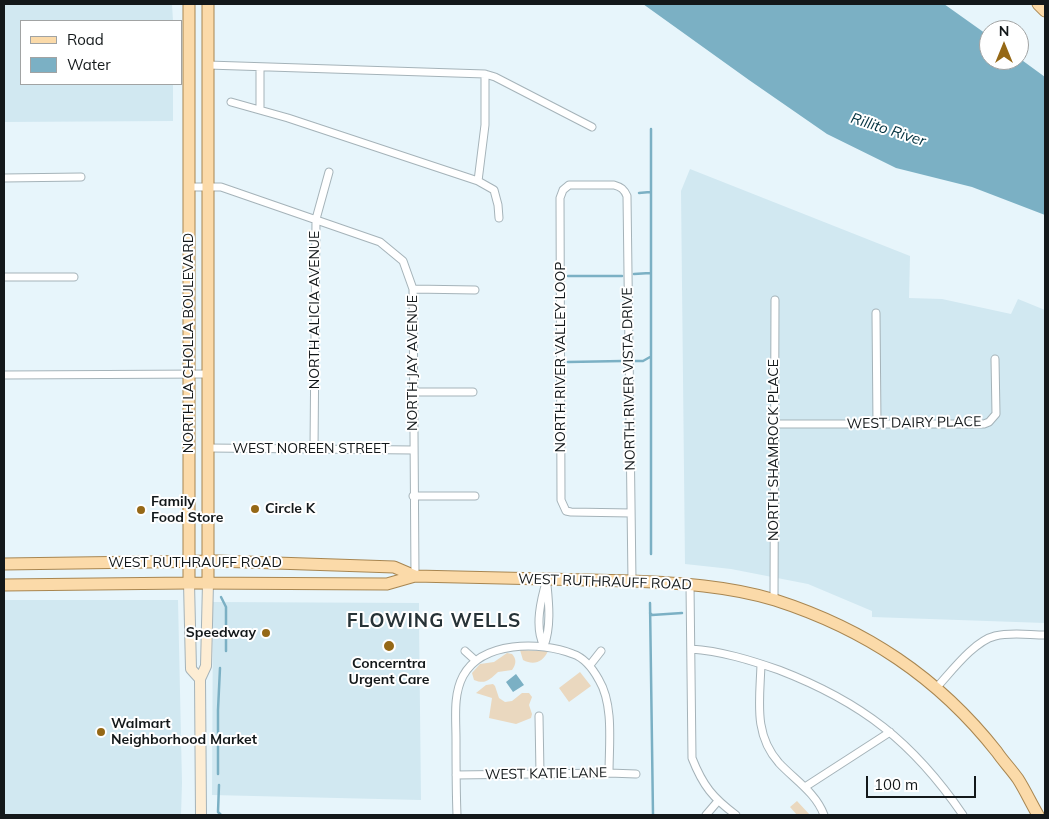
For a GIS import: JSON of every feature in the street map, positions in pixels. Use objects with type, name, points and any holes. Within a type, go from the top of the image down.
[{"type":"main road","name":"NORTH LA CHOLLA BOULEVARD","points":[[189,583],[190,4]]},
{"type":"main road","name":"NORTH LA CHOLLA BOULEVARD","points":[[208,4],[208,583]]},
{"type":"main road","points":[[1038,4],[1045,11]]},
{"type":"main road","name":"WEST RUTHRAUFF ROAD","points":[[4,564],[209,561],[394,567],[415,576]]},
{"type":"main road","name":"WEST RUTHRAUFF ROAD","points":[[4,585],[189,583],[387,584],[415,576],[632,581],[731,590],[774,600],[818,616],[890,652],[937,687],[987,740],[1018,779],[1038,815]]},
{"type":"street","points":[[208,65],[485,74],[495,76],[592,126]]},
{"type":"street","points":[[260,67],[260,110]]},
{"type":"street","points":[[478,181],[485,125],[485,74]]},
{"type":"street","points":[[231,102],[478,181],[494,190],[499,218]]},
{"type":"street","name":"NORTH ALICIA AVENUE","points":[[314,449],[316,220],[329,172]]},
{"type":"street","points":[[4,178],[81,177]]},
{"type":"street","name":"NORTH RIVER VALLEY LOOP","points":[[614,185],[573,184],[562,188],[560,208],[561,500],[562,509],[575,513],[630,514]]},
{"type":"street","name":"NORTH RIVER VISTA DRIVE","points":[[614,185],[625,187],[627,202],[632,581]]},
{"type":"street","name":"NORTH JAY AVENUE","points":[[190,187],[221,187],[380,242],[403,261],[413,289],[415,576]]},
{"type":"street","points":[[4,276],[74,276]]},
{"type":"street","points":[[413,289],[475,290]]},
{"type":"street","name":"NORTH SHAMROCK PLACE","points":[[774,300],[774,600]]},
{"type":"street","points":[[876,313],[877,424]]},
{"type":"street","name":"WEST DAIRY PLACE","points":[[774,424],[980,424],[990,422],[996,414],[995,359]]},
{"type":"street","points":[[4,375],[208,374]]},
{"type":"street","points":[[414,392],[473,392]]},
{"type":"street","name":"WEST NOREEN STREET","points":[[209,448],[413,450]]},
{"type":"street","points":[[413,496],[474,496]]},
{"type":"street","points":[[544,646],[540,638],[540,602],[547,579]]},
{"type":"street","name":"NORTH LA CHOLLA BOULEVARD","points":[[189,583],[191,670],[200,679]]},
{"type":"street","name":"NORTH LA CHOLLA BOULEVARD","points":[[201,815],[200,679],[206,666],[208,583]]},
{"type":"street","points":[[690,585],[692,758],[700,779],[718,801],[736,815]]},
{"type":"street","points":[[937,687],[977,646],[994,636],[1045,635]]},
{"type":"street","points":[[457,815],[456,698],[463,676],[476,661],[483,655],[503,648],[544,646],[574,654],[590,665],[601,682],[608,701],[609,773]]},
{"type":"street","points":[[690,649],[707,650],[740,657],[800,678],[846,700],[878,722],[916,756],[946,790],[964,815]]},
{"type":"street","points":[[465,651],[476,661]]},
{"type":"street","points":[[590,665],[601,651]]},
{"type":"street","points":[[761,664],[760,724],[765,742],[779,763],[806,787],[824,815]]},
{"type":"street","points":[[539,716],[540,774]]},
{"type":"street","points":[[806,787],[890,732]]},
{"type":"street","name":"WEST KATIE LANE","points":[[456,775],[636,774]]},
{"type":"street","points":[[706,815],[718,801]]},
{"type":"shaded area","points":[[4,4],[172,4],[173,20],[20,20],[20,85],[173,85],[173,121],[4,122]]},
{"type":"shaded area","points":[[690,169],[910,256],[909,298],[942,299],[1011,314],[1018,299],[1045,310],[1045,623],[872,617],[872,611],[808,584],[731,569],[685,564],[681,191]]},
{"type":"shaded area","points":[[4,600],[178,600],[181,815],[4,815]]},
{"type":"shaded area","points":[[213,602],[419,603],[421,619],[419,620],[421,800],[212,795]]},
{"type":"shaded area","points":[[520,650],[548,651],[544,658],[538,662],[531,663],[523,660]]},
{"type":"shaded area","points":[[507,653],[512,654],[515,658],[512,670],[498,672],[485,682],[474,680],[472,673],[480,664],[494,662]]},
{"type":"shaded area","points":[[580,672],[591,686],[569,702],[559,688]]},
{"type":"shaded area","points":[[493,684],[499,698],[505,702],[512,701],[522,693],[529,693],[532,697],[529,705],[532,714],[531,718],[516,724],[489,718],[492,698],[476,693],[486,685]]},
{"type":"shaded area","points":[[797,801],[810,815],[797,815],[790,807]]},
{"type":"water","name":"Rillito River","points":[[643,4],[944,4],[979,29],[979,70],[1029,70],[1029,65],[1045,77],[1045,215],[972,187],[896,168],[827,134]]},
{"type":"water","points":[[516,674],[524,685],[513,692],[506,682]]},
{"type":"waterway","points":[[651,129],[651,554]]},
{"type":"waterway","points":[[639,193],[650,192]]},
{"type":"waterway","points":[[634,274],[650,273]]},
{"type":"waterway","points":[[568,276],[622,276]]},
{"type":"waterway","points":[[635,361],[643,361],[650,357]]},
{"type":"waterway","points":[[568,362],[623,361]]},
{"type":"waterway","points":[[221,597],[226,607],[226,651]]},
{"type":"waterway","points":[[650,603],[653,815]]},
{"type":"waterway","points":[[650,613],[652,615],[682,613]]},
{"type":"waterway","points":[[218,774],[220,668]]},
{"type":"waterway","points":[[219,785],[218,812],[221,815]]},
{"type":"place","name":"Circle K","points":[[255,509]]},
{"type":"place","name":"Family Food Store","points":[[141,510]]},
{"type":"place","name":"Speedway","points":[[266,633]]},
{"type":"place","name":"Concerntra Urgent Care","points":[[389,646]]},
{"type":"place","name":"Walmart Neighborhood Market","points":[[101,732]]},
{"type":"district","name":"FLOWING WELLS","points":[[434,621]]}]
